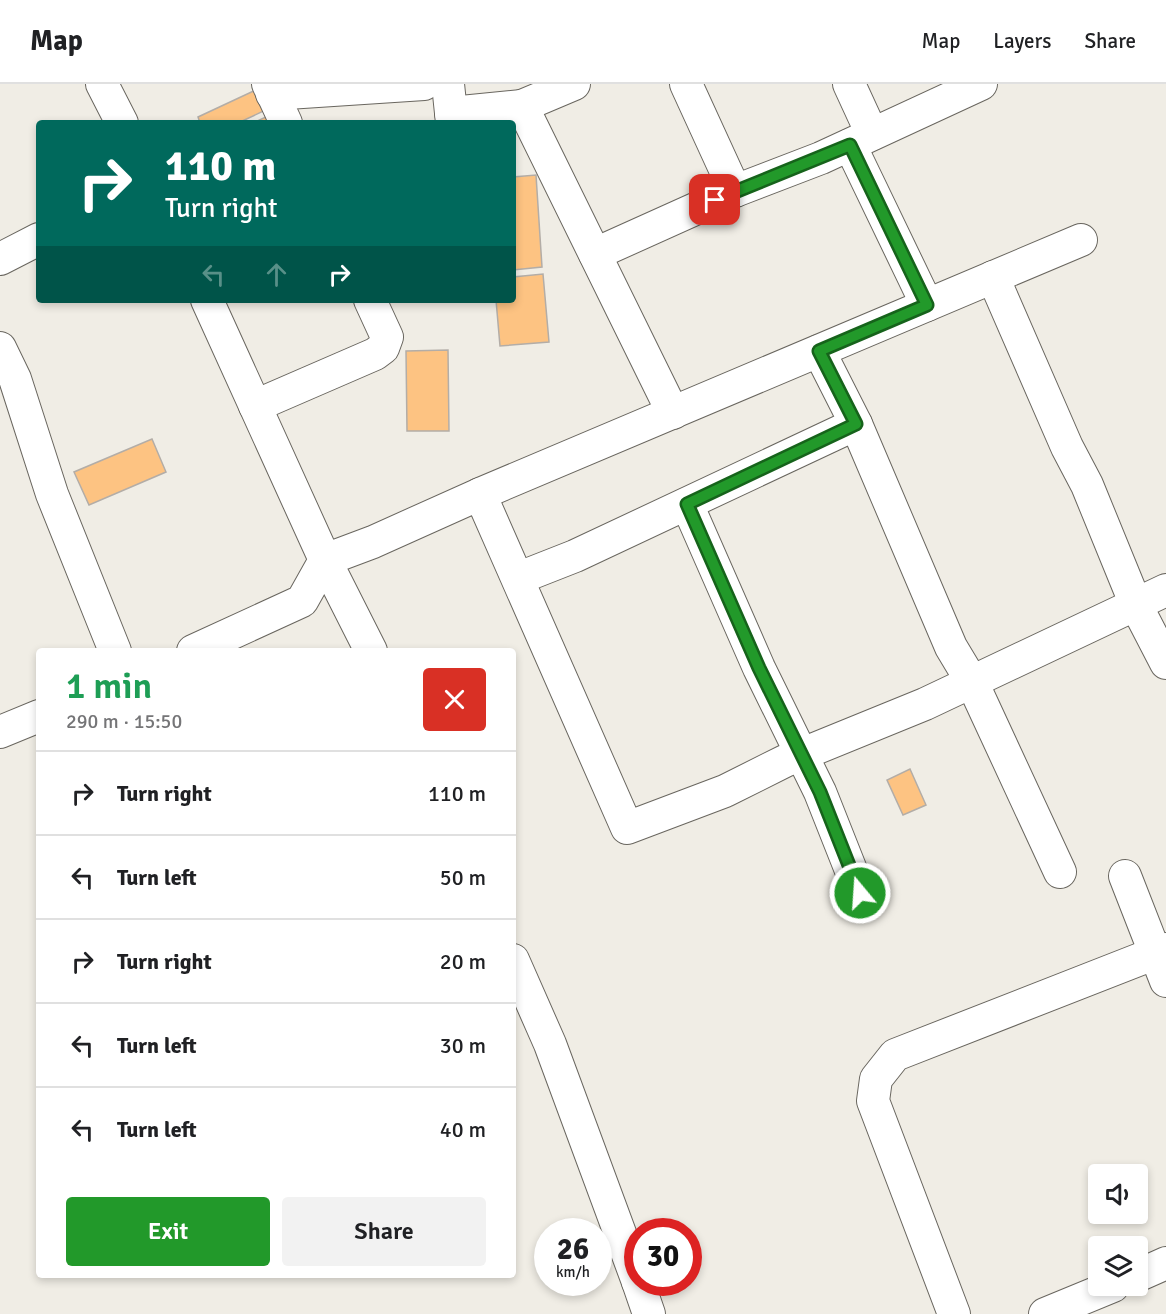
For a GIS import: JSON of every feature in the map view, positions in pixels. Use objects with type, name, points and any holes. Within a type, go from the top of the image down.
[{"type":"street","points":[[102,84],[120,120]]},
{"type":"street","points":[[285,120],[270,89],[424,84]]},
{"type":"street","points":[[450,107],[522,105],[573,84]]},
{"type":"street","points":[[686,84],[735,191]]},
{"type":"street","points":[[849,84],[861,140],[927,305]]},
{"type":"street","points":[[595,254],[735,191],[861,140],[981,84]]},
{"type":"street","points":[[522,105],[673,413]]},
{"type":"street","points":[[0,259],[36,240]]},
{"type":"street","points":[[199,648],[302,600],[325,560],[1081,240]]},
{"type":"street","points":[[993,277],[1067,447],[1086,485],[1136,605],[1166,663]]},
{"type":"street","points":[[208,303],[325,560],[369,648]]},
{"type":"street","points":[[255,406],[375,354],[383,348],[387,337],[371,303]]},
{"type":"street","points":[[0,348],[15,379],[52,494],[114,648]]},
{"type":"street","points":[[819,351],[856,424],[931,596],[951,648],[972,682],[1060,872]]},
{"type":"street","points":[[519,578],[575,556],[856,424]]},
{"type":"street","points":[[480,494],[519,578],[584,734],[627,828],[725,791],[802,755],[972,682],[1166,590]]},
{"type":"street","points":[[687,504],[759,668],[820,792],[860,893]]},
{"type":"street","points":[[0,732],[36,717]]},
{"type":"street","points":[[954,1314],[873,1101],[876,1079],[895,1055],[1162,961],[1125,876]]},
{"type":"street","points":[[516,967],[550,1044],[624,1244]]},
{"type":"street","points":[[1148,1271],[1166,1263]]},
{"type":"street","points":[[643,1296],[649,1314]]},
{"type":"street","points":[[1045,1314],[1089,1296]]},
{"type":"building","points":[[260,88],[270,108],[244,120],[199,120],[198,117]]},
{"type":"building","points":[[270,115],[272,120],[259,120]]},
{"type":"building","points":[[536,175],[542,267],[516,270],[516,177]]},
{"type":"building","points":[[543,274],[549,342],[500,346],[496,303],[516,303],[516,277]]},
{"type":"building","points":[[448,350],[449,431],[407,431],[406,351]]},
{"type":"building","points":[[152,439],[166,472],[89,505],[74,472]]},
{"type":"building","points":[[910,769],[926,805],[903,815],[887,780]]},
{"type":"route","points":[[715,200],[850,145],[927,305],[819,351],[856,424],[687,504],[759,668],[820,792],[860,893]]}]
